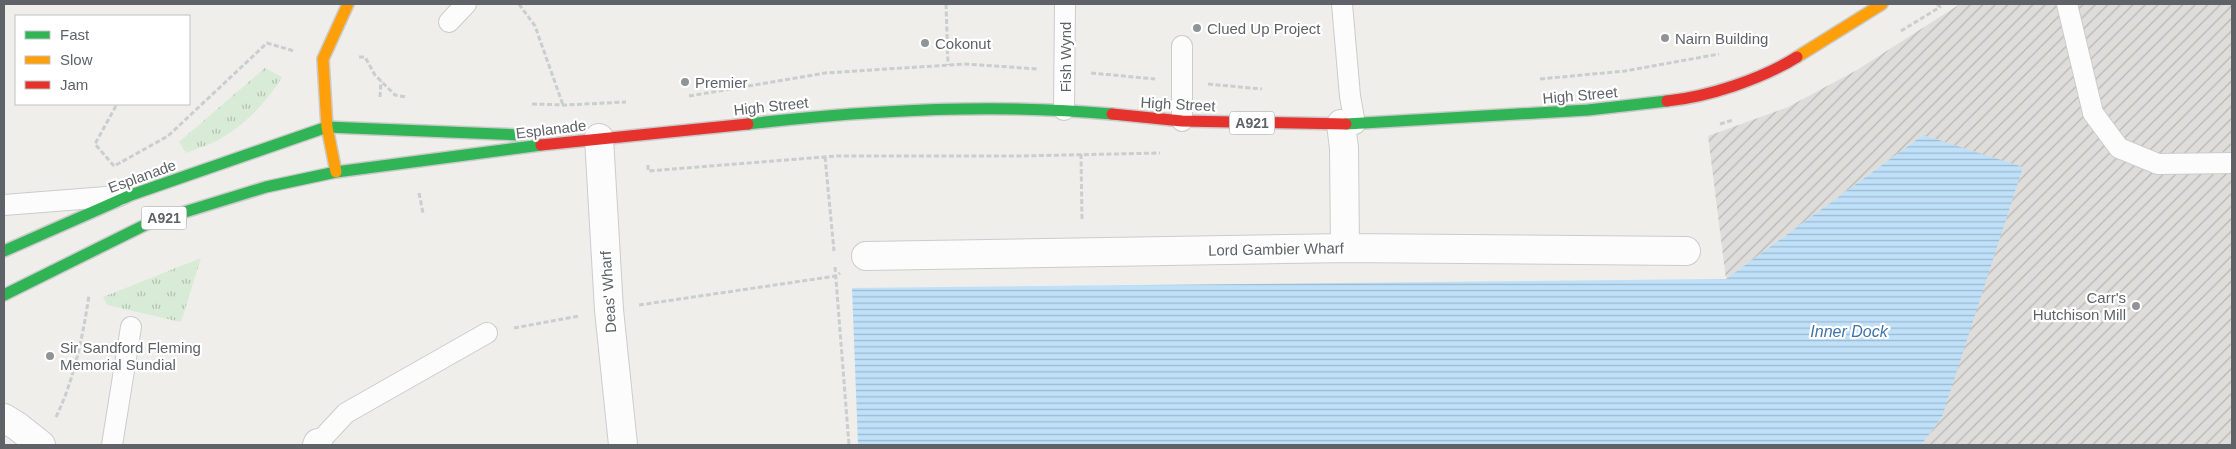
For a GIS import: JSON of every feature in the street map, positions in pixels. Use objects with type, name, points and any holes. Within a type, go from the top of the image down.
[{"type":"main road","points":[[336,172],[327,128],[323,59],[348,4]]},
{"type":"main road","name":"High Street","points":[[599,138],[656,134],[814,116],[902,110],[1064,110],[1182,121],[1348,124],[1588,110],[1690,99],[1783,66],[1882,4]]},
{"type":"main road","name":"Esplanade","points":[[4,251],[131,195],[327,128],[599,138]]},
{"type":"main road","name":"Esplanade","points":[[4,295],[149,223],[266,186],[336,172],[599,138]]},
{"type":"street","points":[[1345,248],[1344,148],[1348,124]]},
{"type":"street","name":"Deas' Wharf","points":[[599,138],[609,310],[623,445]]},
{"type":"street","name":"Lord Gambier Wharf","points":[[866,256],[1345,248],[1686,251]]},
{"type":"street","points":[[4,418],[17,426],[47,434]]},
{"type":"lane","points":[[449,22],[466,4]]},
{"type":"lane","name":"Fish Wynd","points":[[1064,110],[1065,4]]},
{"type":"lane","points":[[1342,4],[1350,96],[1348,124]]},
{"type":"lane","points":[[2067,4],[2093,113],[2119,148],[2158,164],[2232,163]]},
{"type":"lane","points":[[1182,46],[1182,121]]},
{"type":"lane","points":[[4,205],[131,195]]},
{"type":"lane","points":[[112,445],[131,327]]},
{"type":"lane","points":[[318,444],[346,413],[487,333]]},
{"type":"path","points":[[519,4],[535,26],[563,105]]},
{"type":"path","points":[[946,4],[948,65]]},
{"type":"path","points":[[105,170],[168,136],[267,43],[323,59]]},
{"type":"path","points":[[114,166],[95,144],[116,105]]},
{"type":"path","points":[[1081,154],[1083,252]]},
{"type":"path","points":[[825,157],[834,256]]},
{"type":"path","points":[[487,333],[609,310],[836,276],[866,256]]},
{"type":"path","points":[[835,266],[848,445]]},
{"type":"path","points":[[47,434],[62,406],[84,332],[90,295]]},
{"type":"shaded area","points":[[1960,4],[2232,4],[2232,445],[1921,445],[1942,417],[1923,135],[1726,279],[1708,136],[1788,107],[1857,70]]},
{"type":"green space","points":[[265,68],[282,77],[257,110],[221,139],[186,153],[179,142]]},
{"type":"green space","points":[[201,258],[181,322],[107,305],[103,297]]},
{"type":"water","name":"Inner Dock","points":[[1923,135],[2023,167],[1942,417],[1921,445],[858,445],[852,288],[1726,279]]},
{"type":"traffic: fast","points":[[1346,124],[1588,110],[1667,101]]},
{"type":"traffic: fast","points":[[748,124],[838,115],[930,110],[1021,109],[1112,114]]},
{"type":"traffic: fast","points":[[4,251],[131,195],[327,127],[521,135]]},
{"type":"traffic: fast","points":[[4,295],[149,223],[266,187],[336,172],[541,145]]},
{"type":"traffic: slow","points":[[336,172],[327,127],[323,59],[348,4]]},
{"type":"traffic: slow","points":[[1797,57],[1882,4]]},
{"type":"traffic: jam","points":[[1667,101],[1700,96],[1734,86],[1768,73],[1797,57]]},
{"type":"traffic: jam","points":[[1112,114],[1182,121],[1346,124]]},
{"type":"traffic: jam","points":[[541,145],[748,124]]},
{"type":"place","name":"Clued Up Project","points":[[1197,28]]},
{"type":"place","name":"Nairn Building","points":[[1665,38]]},
{"type":"place","name":"Cokonut","points":[[925,43]]},
{"type":"place","name":"Premier","points":[[685,82]]},
{"type":"place","name":"Carr's Hutchison Mill","points":[[2136,306]]},
{"type":"place","name":"Sir Sandford Fleming Memorial Sundial","points":[[50,356]]}]
